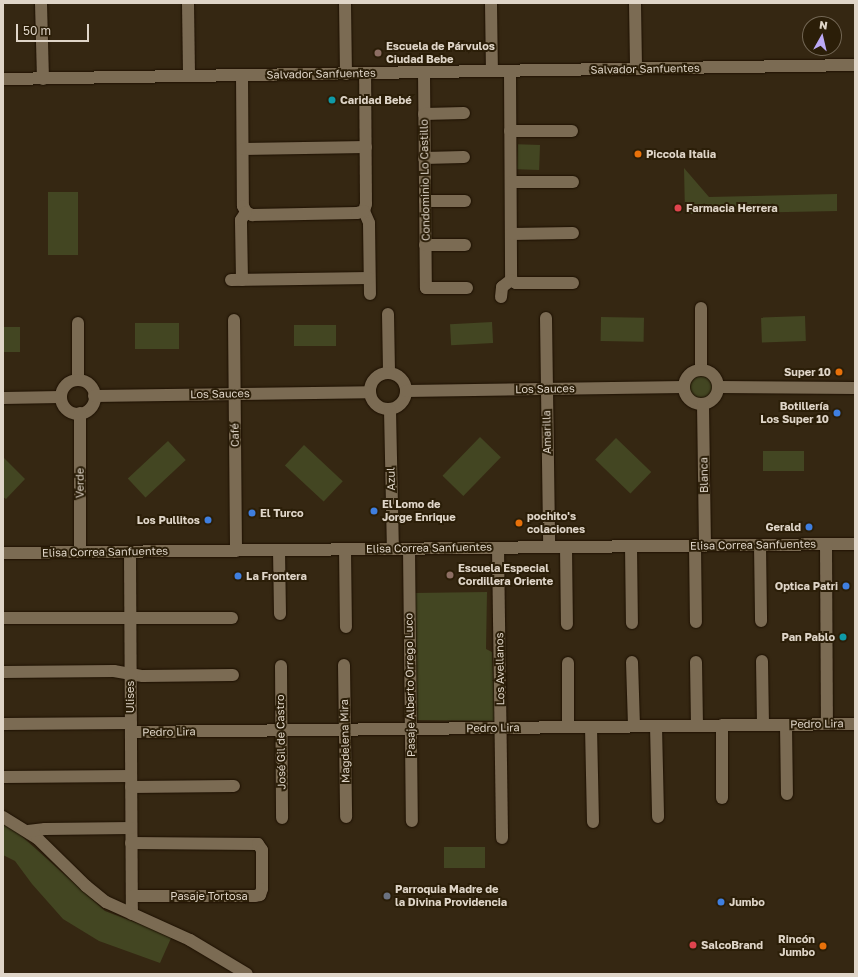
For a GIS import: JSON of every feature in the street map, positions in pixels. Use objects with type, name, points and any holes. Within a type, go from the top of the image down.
[{"type":"street","points":[[41,3],[43,79]]},
{"type":"street","points":[[188,3],[189,76]]},
{"type":"street","points":[[345,3],[346,74]]},
{"type":"street","points":[[492,3],[492,71]]},
{"type":"street","points":[[635,3],[636,69]]},
{"type":"street","name":"Salvador Sanfuentes","points":[[3,79],[855,65]]},
{"type":"street","points":[[510,71],[511,280]]},
{"type":"street","name":"Condominio Lo Castillo","points":[[424,72],[426,288],[467,288]]},
{"type":"street","points":[[365,73],[366,204],[364,211],[369,223],[370,294]]},
{"type":"street","points":[[242,75],[243,208],[246,212],[252,215],[360,213],[364,211]]},
{"type":"street","points":[[424,114],[464,113]]},
{"type":"street","points":[[510,131],[572,131]]},
{"type":"street","points":[[243,149],[366,147]]},
{"type":"street","points":[[424,158],[464,157]]},
{"type":"street","points":[[511,182],[573,182]]},
{"type":"street","points":[[425,201],[465,201]]},
{"type":"street","points":[[246,212],[241,220],[237,280],[369,278]]},
{"type":"street","points":[[511,234],[573,233]]},
{"type":"street","points":[[425,245],[465,244]]},
{"type":"street","points":[[511,280],[516,283],[573,283]]},
{"type":"street","points":[[502,297],[502,287],[511,280]]},
{"type":"street","points":[[701,308],[701,370]]},
{"type":"street","points":[[388,314],[389,373]]},
{"type":"street","name":"Amarilla","points":[[546,318],[549,547]]},
{"type":"street","name":"Café","points":[[234,320],[236,551]]},
{"type":"street","points":[[78,323],[78,380]]},
{"type":"street","points":[[701,370],[706,371],[714,377],[718,387],[715,396],[708,403],[697,404],[689,400],[685,393],[684,387],[687,377],[696,371],[701,370]]},
{"type":"street","points":[[389,373],[400,378],[406,391],[405,399],[401,404],[390,410],[379,408],[372,402],[369,392],[371,383],[377,376],[389,373]]},
{"type":"street","points":[[78,380],[88,384],[94,396],[92,406],[80,413],[68,410],[62,402],[61,397],[65,385],[78,380]]},
{"type":"street","name":"Los Sauces","points":[[406,391],[684,387]]},
{"type":"street","points":[[718,387],[855,388]]},
{"type":"street","name":"Los Sauces","points":[[94,396],[369,392]]},
{"type":"street","points":[[3,398],[61,397]]},
{"type":"street","name":"Blanca","points":[[696,622],[700,545],[703,404]]},
{"type":"street","name":"Azul","points":[[390,410],[393,549]]},
{"type":"street","name":"Verde","points":[[80,413],[80,552]]},
{"type":"street","points":[[826,544],[827,724]]},
{"type":"street","name":"Elisa Correa Sanfuentes","points":[[3,553],[855,544]]},
{"type":"street","points":[[760,545],[761,621]]},
{"type":"street","points":[[631,546],[632,623]]},
{"type":"street","points":[[566,547],[567,624]]},
{"type":"street","name":"Los Avellanos","points":[[498,548],[502,838]]},
{"type":"street","name":"Pasaje Alberto Orrego Luco","points":[[409,549],[412,821]]},
{"type":"street","points":[[279,550],[280,614]]},
{"type":"street","points":[[344,550],[346,627]]},
{"type":"street","name":"Ulises","points":[[130,552],[132,914]]},
{"type":"street","points":[[3,618],[232,618]]},
{"type":"street","points":[[762,661],[763,725]]},
{"type":"street","points":[[632,662],[634,726]]},
{"type":"street","points":[[696,662],[697,726]]},
{"type":"street","points":[[568,663],[568,727]]},
{"type":"street","name":"Magdelena Mira","points":[[344,665],[346,817]]},
{"type":"street","name":"José Gil de Castro","points":[[280,666],[282,818]]},
{"type":"street","points":[[3,672],[114,671],[143,676],[234,675]]},
{"type":"street","name":"Pedro Lira","points":[[3,724],[131,728],[345,730],[855,724]]},
{"type":"street","points":[[722,725],[722,798]]},
{"type":"street","points":[[786,725],[787,794]]},
{"type":"street","points":[[656,726],[658,817]]},
{"type":"street","points":[[591,727],[593,822]]},
{"type":"street","points":[[3,777],[234,786]]},
{"type":"street","points":[[3,817],[28,831],[95,894],[132,914],[190,940],[247,974]]},
{"type":"street","points":[[28,831],[45,829],[131,828]]},
{"type":"street","name":"Pasaje Tortosa","points":[[131,843],[255,844],[260,845],[262,850],[262,889],[258,896],[132,896]]},
{"type":"green space","points":[[518,144],[540,145],[539,170],[517,169]]},
{"type":"green space","points":[[684,168],[709,197],[837,194],[837,211],[685,214]]},
{"type":"green space","points":[[48,192],[78,192],[78,255],[48,255]]},
{"type":"green space","points":[[805,316],[806,341],[762,343],[761,318]]},
{"type":"green space","points":[[601,317],[644,318],[644,342],[601,341]]},
{"type":"green space","points":[[492,322],[493,343],[451,345],[450,324]]},
{"type":"green space","points":[[135,323],[179,323],[179,349],[135,349]]},
{"type":"green space","points":[[294,325],[336,325],[336,346],[294,346]]},
{"type":"green space","points":[[3,327],[20,327],[20,352],[3,352]]},
{"type":"green space","points":[[701,372],[711,377],[716,387],[711,397],[701,402],[691,397],[686,387],[691,377]]},
{"type":"green space","points":[[480,437],[501,457],[463,496],[442,476]]},
{"type":"green space","points":[[616,438],[651,472],[630,494],[595,460]]},
{"type":"green space","points":[[168,441],[186,460],[146,498],[128,479]]},
{"type":"green space","points":[[304,445],[343,481],[324,502],[285,465]]},
{"type":"green space","points":[[763,451],[804,451],[804,471],[763,471]]},
{"type":"green space","points":[[3,457],[25,479],[6,499],[3,497]]},
{"type":"green space","points":[[487,592],[486,649],[492,652],[495,721],[416,720],[414,593]]},
{"type":"green space","points":[[3,824],[16,831],[105,911],[172,936],[160,963],[99,941],[63,919],[32,884],[15,861],[3,855]]},
{"type":"green space","points":[[444,847],[485,847],[485,868],[444,868]]},
{"type":"place","name":"Escuela de Párvulos Ciudad Bebe","points":[[378,53]]},
{"type":"place","name":"Caridad Bebé","points":[[332,100]]},
{"type":"place","name":"Piccola Italia","points":[[638,154]]},
{"type":"place","name":"Farmacia Herrera","points":[[678,208]]},
{"type":"place","name":"Super 10","points":[[839,372]]},
{"type":"place","name":"Botillería Los Super 10","points":[[837,413]]},
{"type":"place","name":"El Lomo de Jorge Enrique","points":[[374,511]]},
{"type":"place","name":"El Turco","points":[[252,513]]},
{"type":"place","name":"Los Pullitos","points":[[208,520]]},
{"type":"place","name":"pochito's colaciones","points":[[519,523]]},
{"type":"place","name":"Gerald","points":[[809,527]]},
{"type":"place","name":"Escuela Especial Cordillera Oriente","points":[[450,575]]},
{"type":"place","name":"La Frontera","points":[[238,576]]},
{"type":"place","name":"Optica Patri","points":[[846,586]]},
{"type":"place","name":"Pan Pablo","points":[[843,637]]},
{"type":"place","name":"Parroquia Madre de la Divina Providencia","points":[[387,896]]},
{"type":"place","name":"Jumbo","points":[[721,902]]},
{"type":"place","name":"SalcoBrand","points":[[693,945]]},
{"type":"place","name":"Rincón Jumbo","points":[[823,946]]}]
